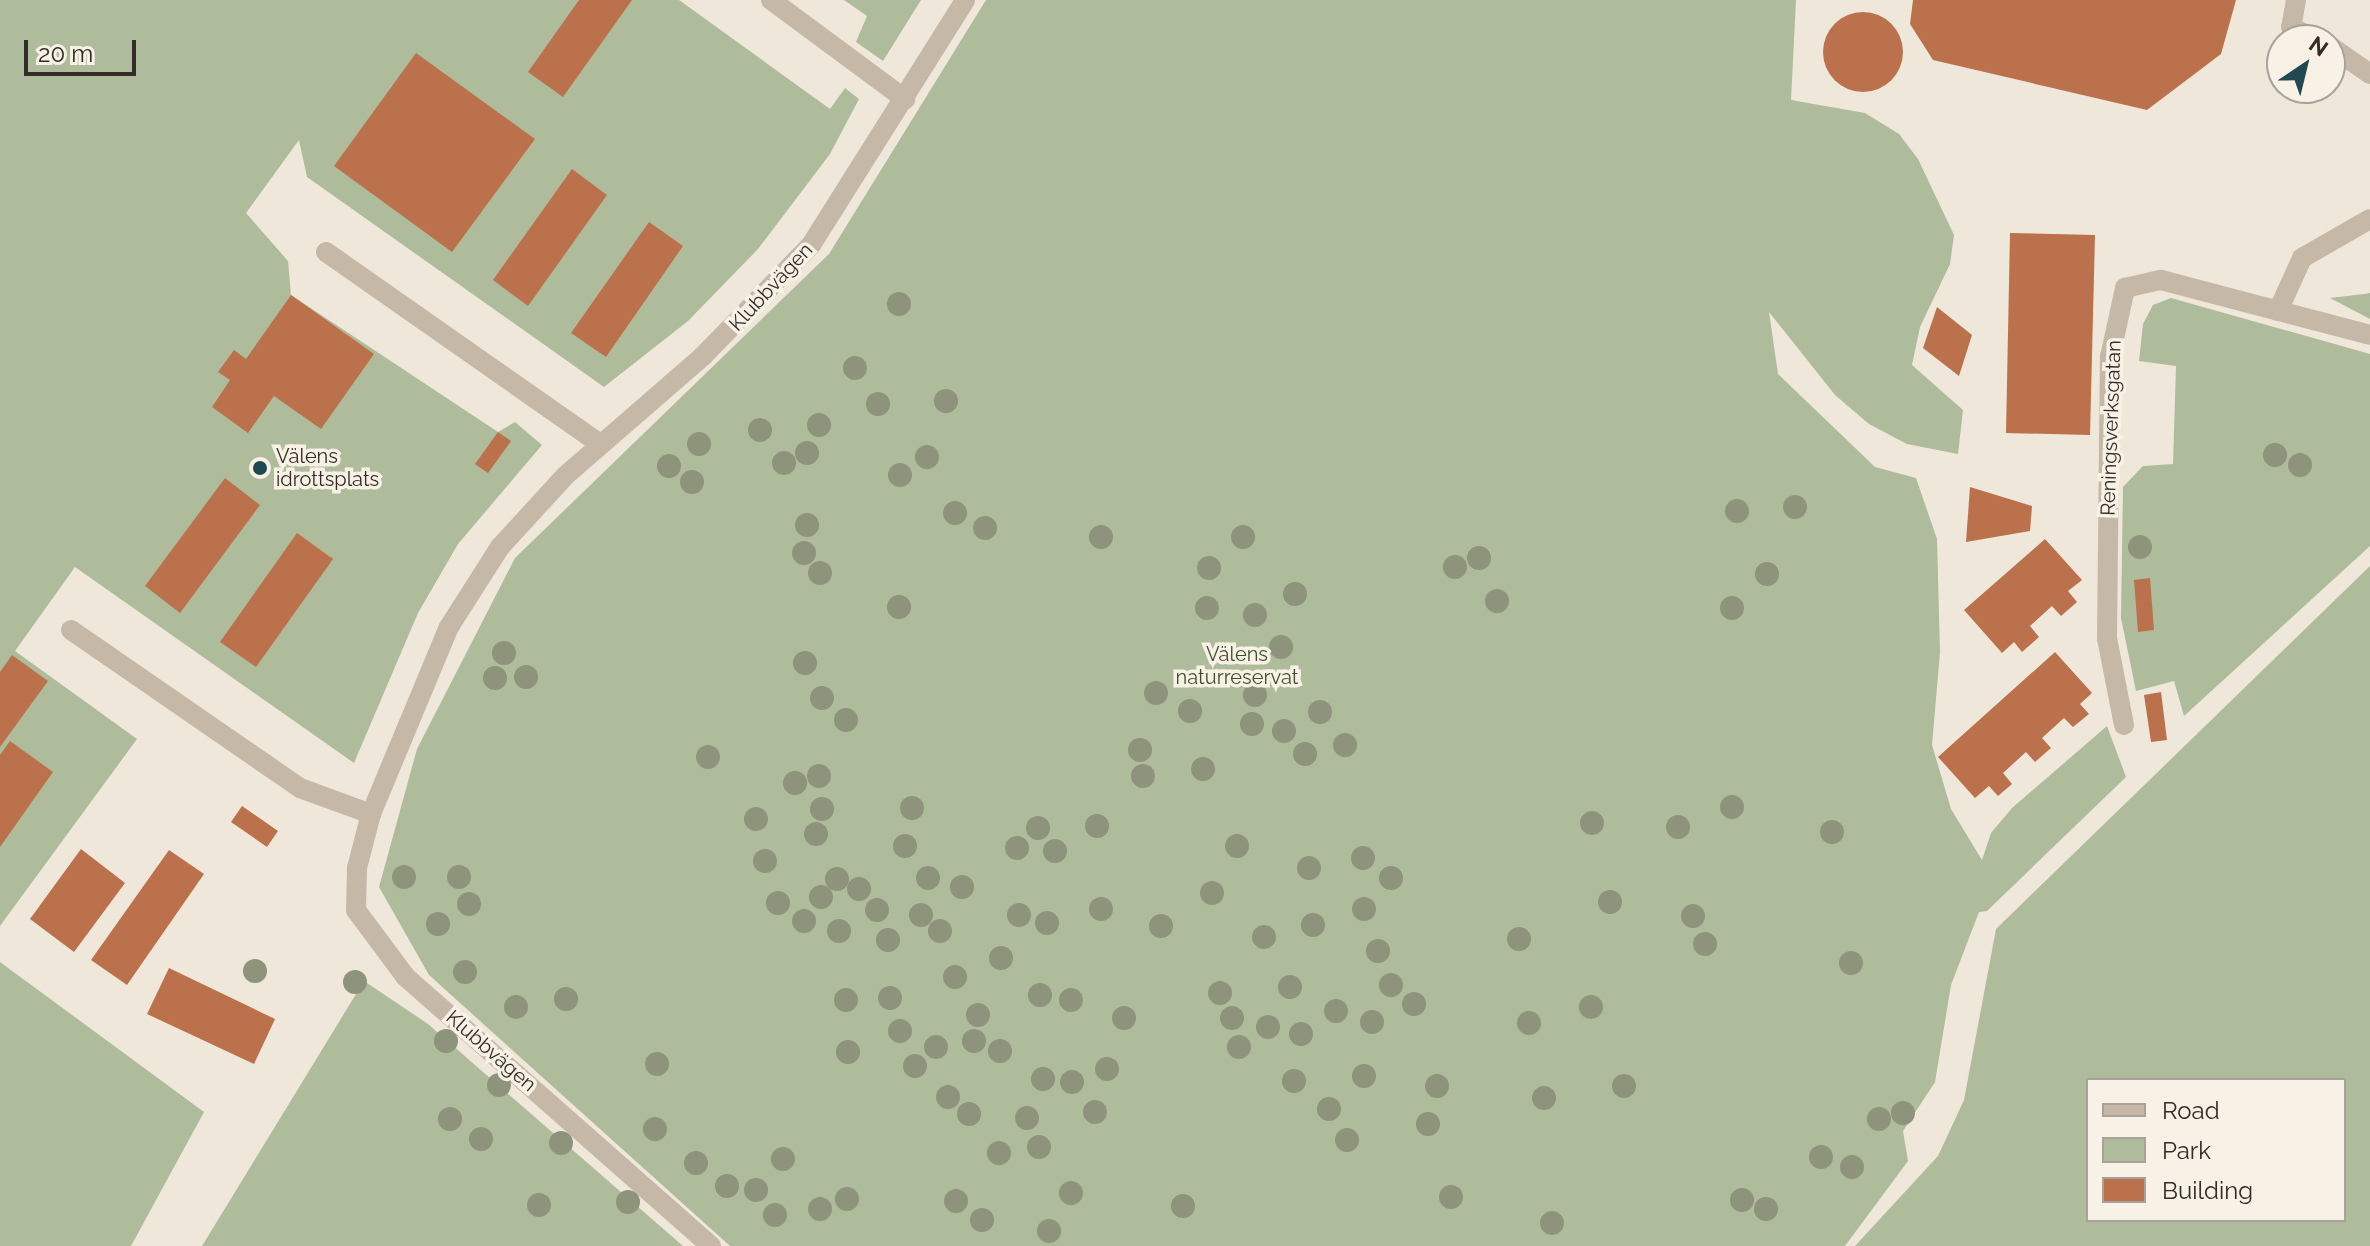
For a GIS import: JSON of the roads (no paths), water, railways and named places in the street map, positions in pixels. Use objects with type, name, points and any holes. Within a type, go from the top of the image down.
[{"type":"street","points":[[771,0],[905,99]]},
{"type":"street","name":"Klubbvägen","points":[[711,1246],[379,946],[356,910],[357,868],[371,814],[449,627],[500,547],[599,443],[764,299],[811,245],[965,0]]},
{"type":"street","points":[[2292,24],[2296,0]]},
{"type":"street","points":[[2346,57],[2370,74]]},
{"type":"street","points":[[2278,311],[2302,258],[2370,219]]},
{"type":"street","points":[[326,252],[599,443]]},
{"type":"street","name":"Reningsverksgatan","points":[[2124,725],[2107,638],[2110,357],[2117,304],[2125,288],[2161,280],[2370,335]]},
{"type":"street","points":[[71,630],[300,788],[371,814]]},
{"type":"place","name":"Välens idrottsplats","points":[[260,468]]},
{"type":"park label","name":"Välens naturreservat","points":[[1237,666]]}]
